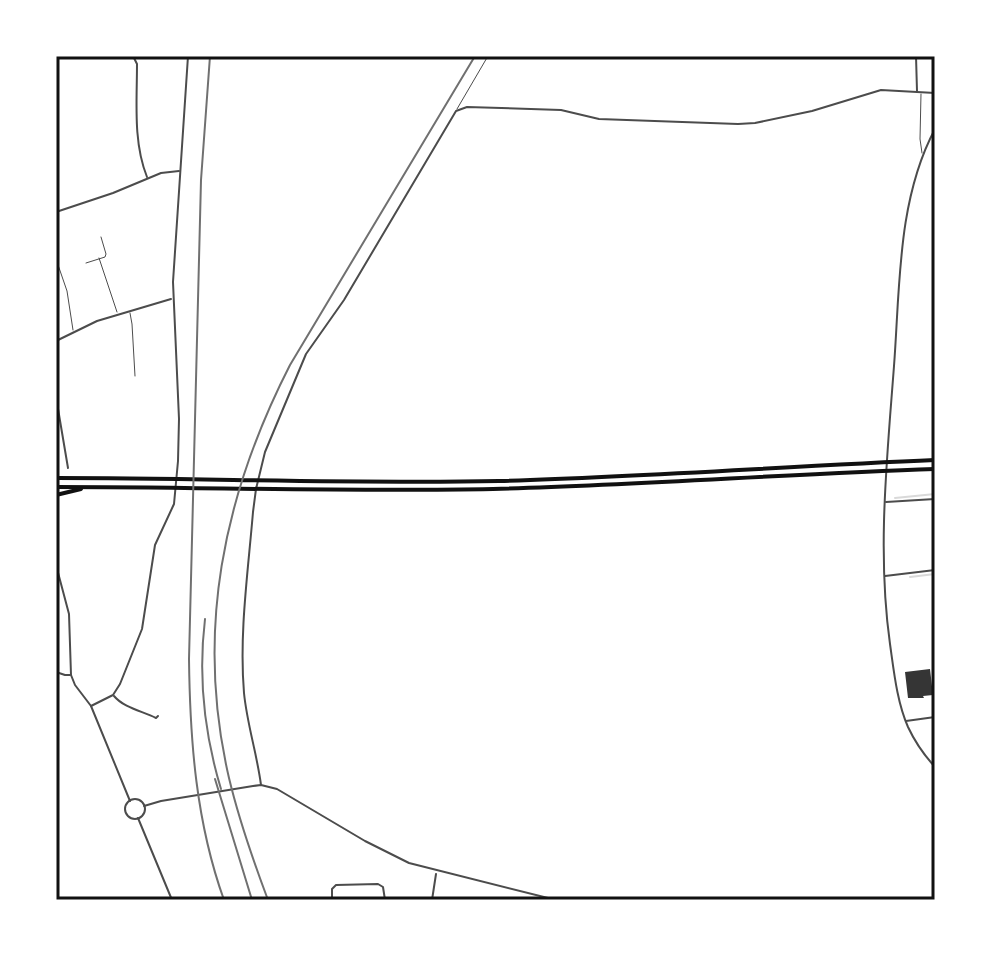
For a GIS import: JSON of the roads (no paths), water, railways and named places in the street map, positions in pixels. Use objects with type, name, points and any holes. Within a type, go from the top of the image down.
[{"type":"highway","points":[[57,477],[423,482],[935,460]]},
{"type":"highway","points":[[58,487],[444,489],[702,481],[935,469]]},
{"type":"highway","points":[[56,495],[98,486]]},
{"type":"street","points":[[133,56],[137,64],[138,145],[148,178]]},
{"type":"street","points":[[91,706],[113,695],[120,684],[142,629],[155,545],[174,504],[179,419],[173,298],[188,56]]},
{"type":"street","points":[[916,56],[919,92]]},
{"type":"street","points":[[261,785],[247,715],[243,662],[252,522],[265,452],[306,354],[344,300],[456,111],[467,107],[561,110],[599,119],[738,124],[812,111],[881,90],[935,93]]},
{"type":"street","points":[[935,129],[923,155],[910,199],[904,239],[885,502],[884,576],[892,662],[906,721],[916,743],[935,767]]},
{"type":"street","points":[[56,212],[166,171],[181,171]]},
{"type":"street","points":[[56,341],[118,315],[173,298]]},
{"type":"street","points":[[56,397],[68,468]]},
{"type":"street","points":[[885,502],[935,499]]},
{"type":"street","points":[[56,565],[69,614],[71,675],[91,706],[130,801]]},
{"type":"street","points":[[884,576],[935,570]]},
{"type":"street","points":[[56,672],[71,675]]},
{"type":"street","points":[[113,695],[128,706],[156,718],[158,716]]},
{"type":"street","points":[[906,721],[935,717]]},
{"type":"street","points":[[144,806],[261,785],[277,789],[409,863],[556,900]]},
{"type":"street","points":[[138,800],[144,806],[144,812],[138,818],[127,814],[126,806],[130,801],[138,800]]},
{"type":"street","points":[[138,818],[172,900]]},
{"type":"street","points":[[432,900],[437,871]]},
{"type":"street","points":[[332,900],[332,889],[336,885],[378,884],[383,887],[385,900]]},
{"type":"lane","points":[[456,111],[488,56]]},
{"type":"lane","points":[[919,92],[923,155]]},
{"type":"lane","points":[[86,263],[106,254],[101,237]]},
{"type":"lane","points":[[99,258],[118,315]]},
{"type":"lane","points":[[56,259],[67,291],[74,332]]},
{"type":"lane","points":[[129,311],[135,376]]},
{"type":"waterway","points":[[895,498],[935,494]]},
{"type":"waterway","points":[[910,577],[935,574]]},
{"type":"railway","points":[[210,56],[201,180],[189,659],[196,781],[214,871],[224,900]]},
{"type":"railway","points":[[268,900],[237,809],[219,724],[215,670],[216,618],[232,515],[247,464],[290,365],[475,56]]},
{"type":"railway","points":[[205,619],[202,662],[204,705],[210,747],[221,789]]},
{"type":"railway","points":[[215,779],[252,900]]}]
